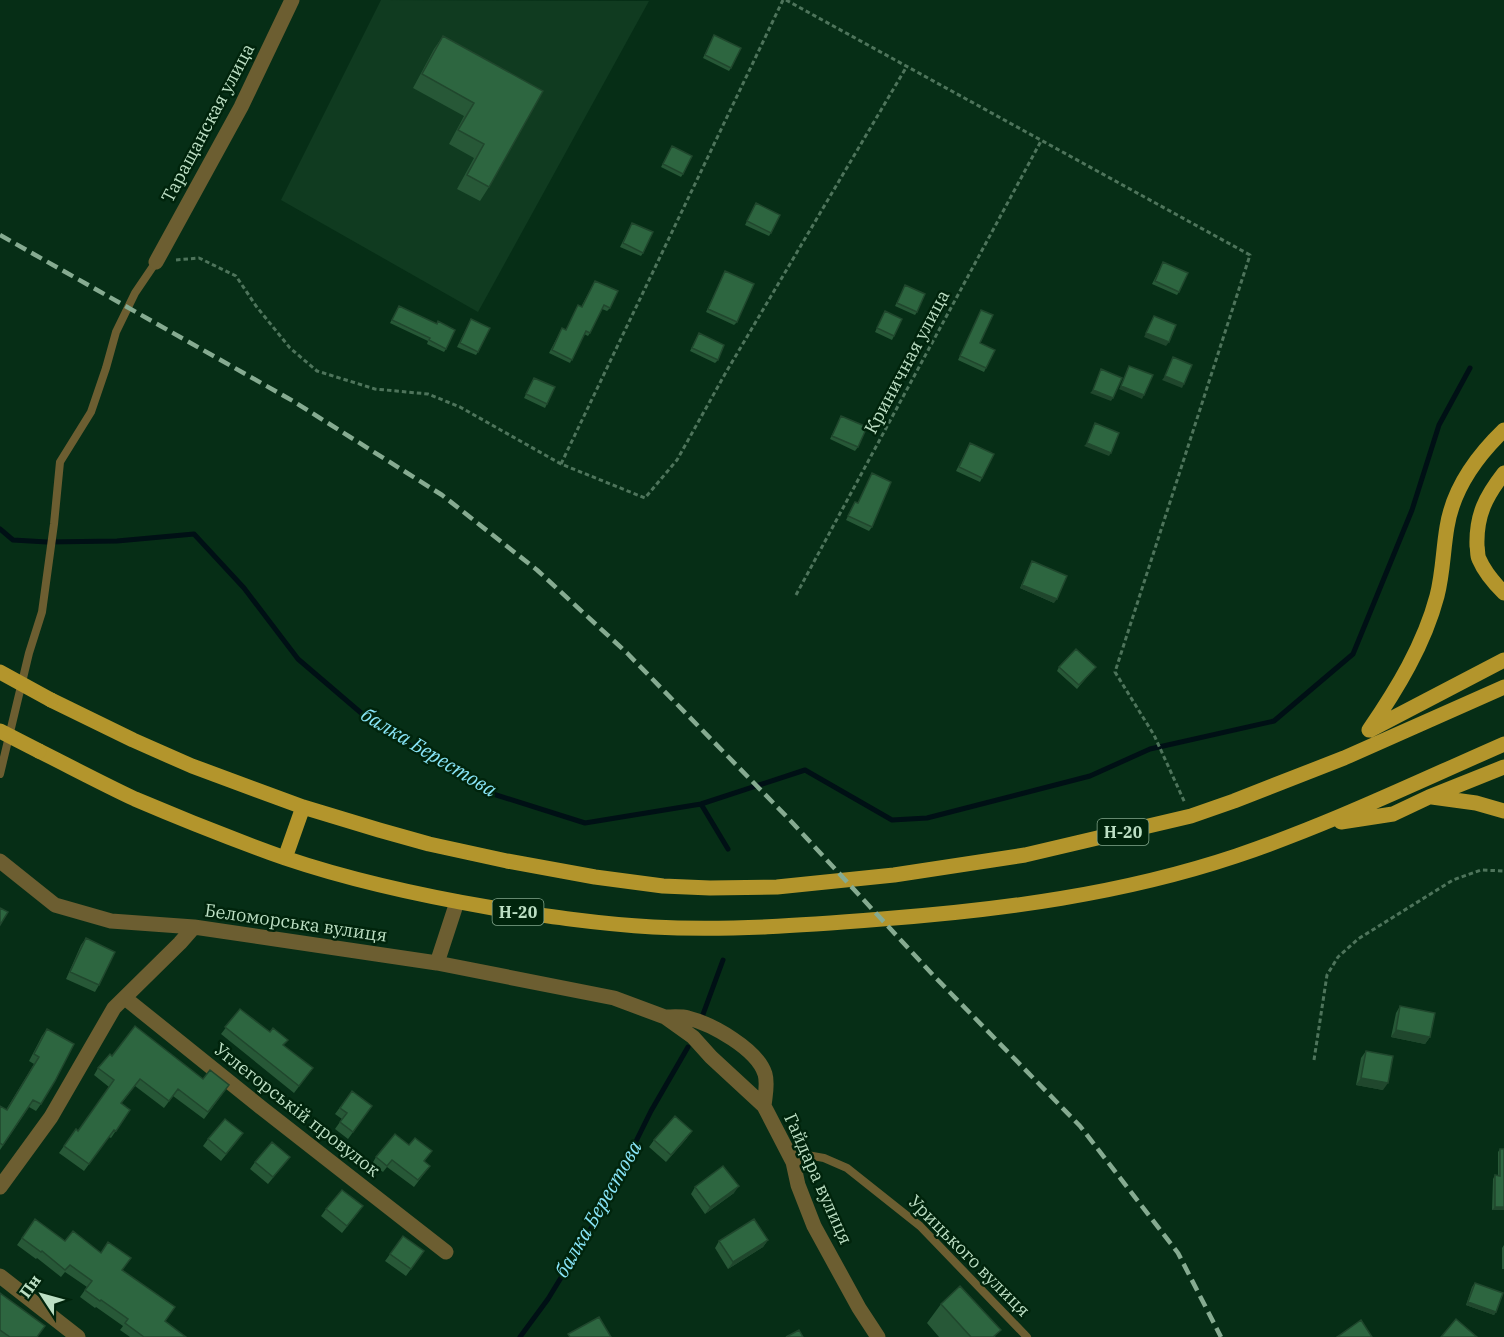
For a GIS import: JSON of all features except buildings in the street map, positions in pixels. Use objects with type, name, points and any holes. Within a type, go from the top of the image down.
[{"type":"main road","points":[[1344,758],[1369,730],[1390,699],[1411,661],[1426,629],[1437,595],[1453,501],[1462,482],[1479,458],[1504,430]]},
{"type":"main road","points":[[1504,473],[1491,490],[1481,511],[1477,537],[1478,557],[1491,580],[1504,593]]},
{"type":"main road","points":[[1369,730],[1504,660]]},
{"type":"main road","name":"Н-20","points":[[0,672],[51,700],[153,749],[303,807],[409,838],[507,861],[595,877],[663,886],[710,888],[777,887],[894,875],[1024,855],[1191,816],[1344,758],[1504,687]]},
{"type":"main road","name":"Н-20","points":[[0,731],[173,815],[285,858],[366,882],[457,902],[562,919],[655,927],[757,927],[946,915],[1024,905],[1131,886],[1233,857],[1320,825],[1504,744]]},
{"type":"main road","points":[[1320,825],[1393,814],[1429,796],[1504,767]]},
{"type":"main road","points":[[1429,796],[1476,803],[1504,811]]},
{"type":"main road","points":[[285,858],[303,807]]},
{"type":"street","name":"Таращанская улица","points":[[156,262],[241,107],[292,0]]},
{"type":"street","points":[[0,861],[55,905],[111,921],[194,927]]},
{"type":"street","points":[[437,963],[457,902]]},
{"type":"street","name":"Беломорська вулиця","points":[[0,1187],[51,1117],[114,1008],[180,944],[194,927],[437,963]]},
{"type":"street","name":"Гайдара вулиця","points":[[437,963],[614,998],[665,1017],[693,1037],[764,1106],[793,1162],[798,1185],[814,1226],[859,1308],[878,1337]]},
{"type":"street","name":"Углегорськiй провулок","points":[[125,998],[446,1252]]},
{"type":"street","points":[[665,1017],[687,1017],[711,1026],[732,1037],[746,1048],[759,1062],[765,1074],[764,1106]]},
{"type":"street","points":[[0,1276],[78,1337]]},
{"type":"lane","points":[[0,774],[29,653],[42,612],[60,462],[91,412],[116,332],[135,292],[156,262]]},
{"type":"lane","name":"Урицького вулиця","points":[[793,1162],[807,1155],[824,1158],[847,1168],[920,1226],[1027,1337]]},
{"type":"path","points":[[561,464],[785,0],[1250,255],[1115,672],[1154,735],[1191,816]]},
{"type":"path","points":[[156,262],[199,258],[236,276],[256,306],[290,348],[317,371],[375,388],[428,393],[460,407],[561,464],[645,498],[677,460],[725,374],[907,66]]},
{"type":"path","name":"Криничная улица","points":[[796,595],[1041,141]]},
{"type":"path","points":[[1314,1060],[1327,975],[1338,957],[1358,939],[1453,880],[1481,870],[1504,871]]},
{"type":"shaded area","points":[[381,0],[649,1],[478,312],[281,200]]},
{"type":"waterway","points":[[0,529],[13,540],[47,542],[117,541],[194,534],[244,588],[298,659],[374,724],[490,793],[585,823],[701,804],[805,770],[892,820],[927,818],[1090,776],[1150,749],[1274,721],[1353,654],[1412,510],[1439,425],[1470,368]]},
{"type":"waterway","name":"балка Берестова","points":[[701,804],[728,849]]},
{"type":"waterway","name":"балка Берестова","points":[[702,1017],[723,960]]},
{"type":"waterway","name":"балка Берестова","points":[[520,1337],[548,1299],[601,1212],[651,1111],[688,1047]]},
{"type":"railway","points":[[0,235],[293,401],[442,495],[537,570],[627,653],[788,818],[933,975],[1080,1126],[1178,1253],[1221,1337]]}]
